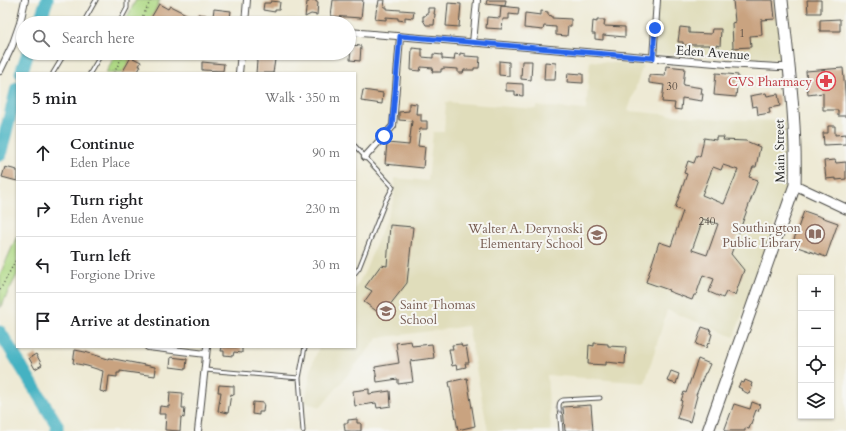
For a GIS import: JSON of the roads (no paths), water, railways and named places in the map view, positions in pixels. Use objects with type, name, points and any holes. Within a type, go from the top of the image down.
[{"type":"highway","name":"Main Street","points":[[708,431],[795,185],[796,157],[782,0]]},
{"type":"main road","points":[[795,185],[846,209]]},
{"type":"street","points":[[22,16],[25,0]]},
{"type":"street","points":[[246,16],[247,0]]},
{"type":"street","points":[[473,43],[477,0]]},
{"type":"street","points":[[653,58],[657,0]]},
{"type":"street","name":"Eden Avenue","points":[[356,33],[727,64],[788,67]]},
{"type":"street","points":[[0,71],[16,35]]},
{"type":"street","points":[[365,157],[392,126],[400,36]]},
{"type":"street","points":[[239,72],[240,60]]},
{"type":"street","points":[[156,348],[206,354]]},
{"type":"street","points":[[198,431],[207,348]]},
{"type":"lane","points":[[86,16],[96,0]]},
{"type":"lane","points":[[123,16],[127,8],[127,0]]},
{"type":"lane","points":[[54,72],[61,60]]},
{"type":"lane","points":[[91,72],[98,60]]},
{"type":"lane","points":[[356,147],[393,187],[385,202],[359,268],[356,272]]},
{"type":"lane","points":[[302,431],[298,378],[305,348]]},
{"type":"lane","points":[[205,370],[298,378]]},
{"type":"lane","points":[[561,431],[559,403],[561,401],[600,398]]},
{"type":"waterway","points":[[41,16],[47,0]]},
{"type":"waterway","points":[[21,72],[26,60]]},
{"type":"waterway","points":[[0,155],[16,92]]},
{"type":"waterway","points":[[0,332],[57,425],[57,431]]},
{"type":"place","name":"CVS Pharmacy","points":[[826,81]]},
{"type":"place","name":"Southington Public Library","points":[[815,234]]},
{"type":"place","name":"Walter A. Derynoski Elementary School","points":[[597,235]]},
{"type":"place","name":"Saint Thomas School","points":[[386,311]]}]
